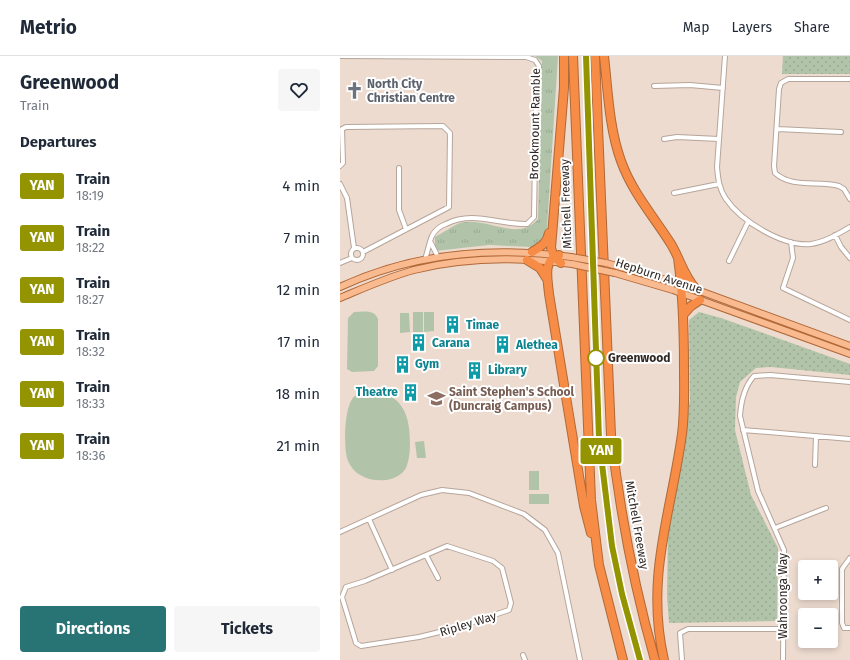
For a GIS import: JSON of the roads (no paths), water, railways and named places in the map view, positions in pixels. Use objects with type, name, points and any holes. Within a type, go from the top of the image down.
[{"type":"highway","points":[[548,282],[555,258],[551,248],[552,222],[564,88],[564,56]]},
{"type":"highway","name":"Mitchell Freeway","points":[[572,56],[591,500],[599,565],[623,660]]},
{"type":"highway","name":"Mitchell Freeway","points":[[595,56],[611,436],[618,497],[634,577],[656,660]]},
{"type":"highway","points":[[604,56],[613,131],[621,161],[640,201],[670,242],[689,281],[696,289]]},
{"type":"highway","points":[[532,252],[548,240],[552,222]]},
{"type":"highway","points":[[664,660],[658,623],[657,583],[661,545],[682,433],[684,400],[683,315],[678,258]]},
{"type":"highway","points":[[527,260],[540,268],[548,282],[584,506],[599,565]]},
{"type":"highway","points":[[683,315],[691,306],[700,300]]},
{"type":"main road","name":"Hepburn Avenue","points":[[340,287],[387,269],[425,259],[476,252],[532,252],[572,264],[615,273],[682,294],[850,354]]},
{"type":"main road","name":"Hepburn Avenue","points":[[340,298],[383,280],[434,266],[488,260],[527,260],[571,257],[615,265],[681,284],[850,346]]},
{"type":"main road","points":[[797,326],[821,338],[823,341],[821,344]]},
{"type":"street","name":"Brookmount Ramble","points":[[340,56],[526,57],[535,60],[539,66],[536,97],[534,217],[527,224],[518,224],[484,218],[456,219],[438,227],[432,235],[431,243],[425,259]]},
{"type":"street","points":[[725,56],[717,167],[719,184],[726,198],[748,222],[791,242],[810,244],[828,239],[850,227]]},
{"type":"street","points":[[850,79],[788,80],[781,83],[779,89],[774,155],[775,173],[801,184],[839,186],[844,189],[850,199]]},
{"type":"street","points":[[654,86],[690,85],[723,88]]},
{"type":"street","points":[[340,166],[343,163],[342,129],[346,127],[443,126],[450,133],[449,207],[363,252],[363,256],[360,260],[355,260],[352,258],[340,263]]},
{"type":"street","points":[[777,129],[841,132]]},
{"type":"street","points":[[664,139],[677,137],[718,139]]},
{"type":"street","points":[[399,168],[399,210],[406,229]]},
{"type":"street","points":[[340,184],[347,198],[354,248],[350,253],[352,258]]},
{"type":"street","points":[[674,193],[719,184]]},
{"type":"street","points":[[729,261],[748,222]]},
{"type":"street","points":[[835,235],[840,247],[850,258]]},
{"type":"street","points":[[791,242],[793,258],[783,288],[850,320]]},
{"type":"street","points":[[431,243],[438,257]]},
{"type":"street","points":[[354,248],[358,248],[363,252]]},
{"type":"street","name":"Wahroonga Way","points":[[784,660],[785,556],[783,546],[758,491],[743,430],[740,411],[746,385],[754,376],[770,375],[850,382]]},
{"type":"street","points":[[743,430],[850,439]]},
{"type":"street","points":[[815,465],[816,436]]},
{"type":"street","points":[[340,532],[421,495],[448,490],[469,493],[529,516],[548,534],[558,552],[580,660]]},
{"type":"street","points":[[775,528],[826,508]]},
{"type":"street","points":[[369,519],[392,570]]},
{"type":"street","name":"Ripley Way","points":[[447,546],[496,563],[505,573],[511,608],[505,612],[419,638],[358,645],[354,640],[342,597],[346,587],[365,582],[392,570],[447,546]]},
{"type":"street","points":[[426,554],[438,578]]},
{"type":"street","points":[[850,558],[842,569],[842,608],[844,628],[850,628]]},
{"type":"street","points":[[682,660],[680,634],[688,629],[784,629]]},
{"type":"street","points":[[523,655],[525,660]]},
{"type":"railway","points":[[586,56],[599,439],[612,546],[622,593],[640,660]]},
{"type":"train","name":"YAN","points":[[586,56],[599,439],[612,546],[622,594],[640,660]]},
{"type":"place","name":"North City Christian Centre","points":[[354,91]]},
{"type":"place","name":"Timae","points":[[453,325]]},
{"type":"place","name":"Carana","points":[[419,343]]},
{"type":"place","name":"Alethea","points":[[503,345]]},
{"type":"place","name":"Greenwood","points":[[596,358]]},
{"type":"place","name":"Gym","points":[[402,364]]},
{"type":"place","name":"Library","points":[[475,370]]},
{"type":"place","name":"Theatre","points":[[411,392]]},
{"type":"place","name":"Saint Stephen's School (Duncraig Campus)","points":[[436,399]]}]
